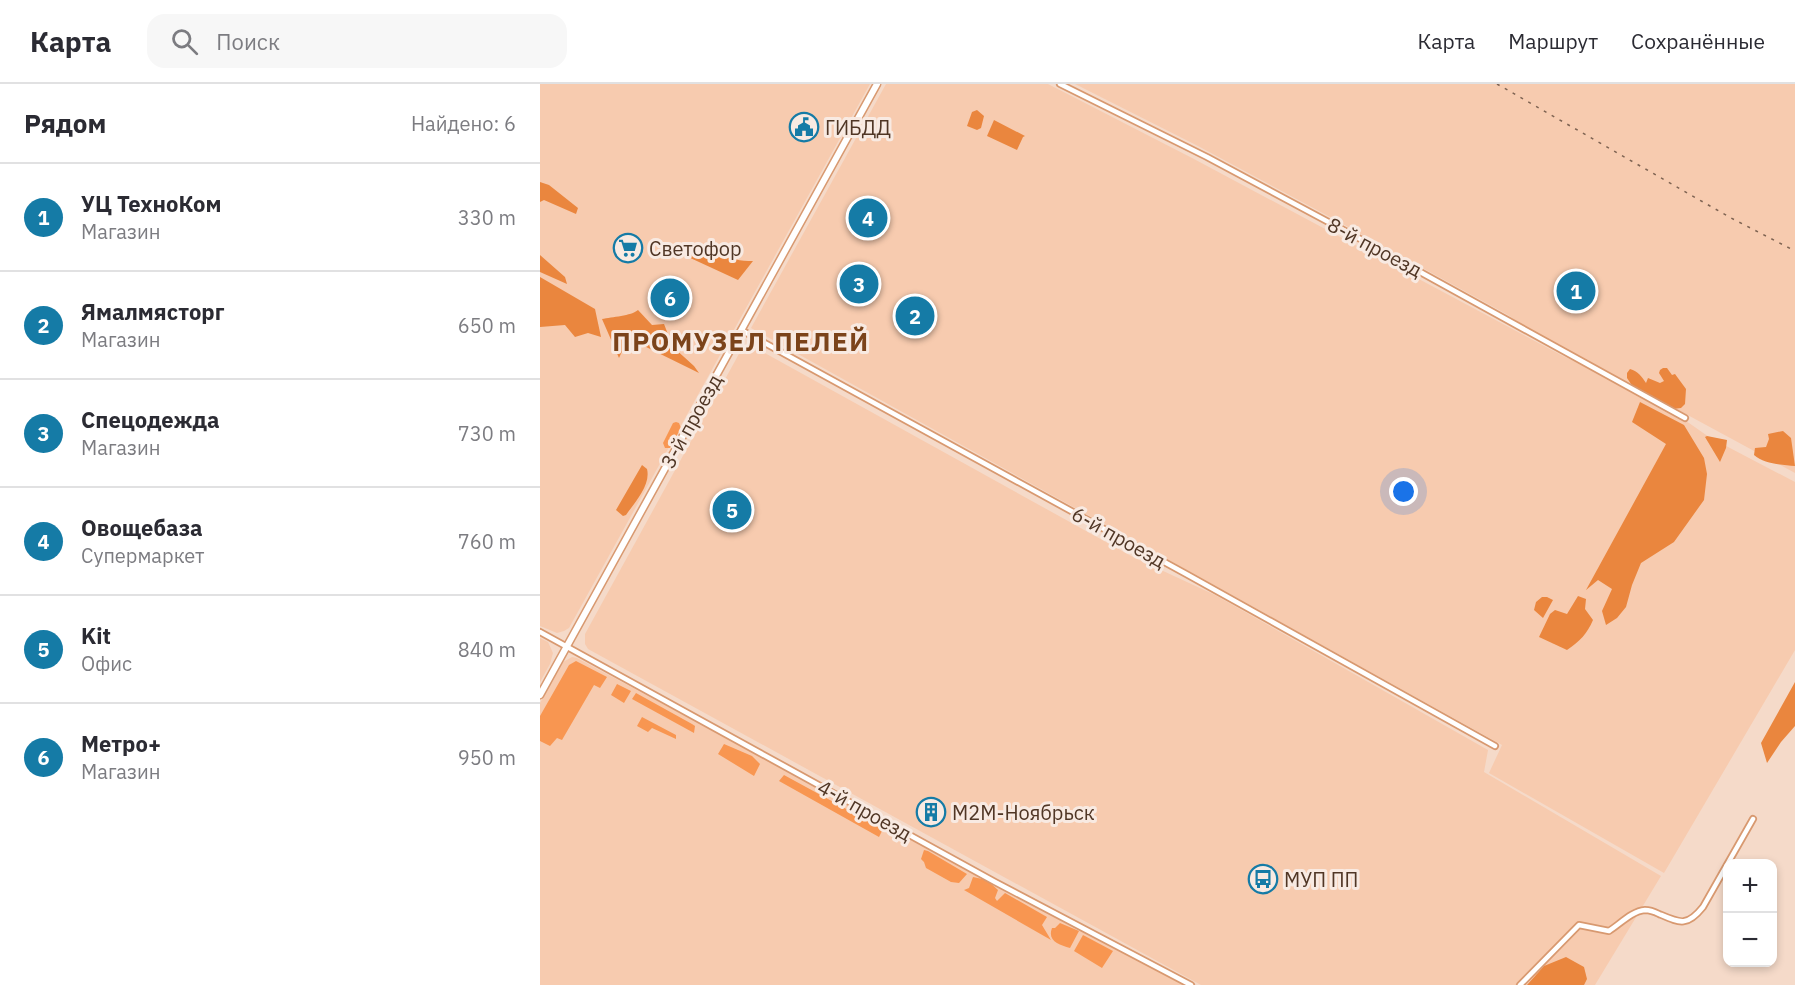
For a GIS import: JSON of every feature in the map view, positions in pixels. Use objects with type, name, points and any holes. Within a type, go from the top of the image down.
[{"type":"street","name":"3-й проезд","points":[[540,695],[877,84]]},
{"type":"street","name":"8-й проезд","points":[[1060,84],[1207,157],[1685,418]]},
{"type":"street","name":"6-й проезд","points":[[741,330],[1496,746]]},
{"type":"street","name":"4-й проезд","points":[[540,632],[995,882],[1191,985]]},
{"type":"street","points":[[1520,985],[1579,925],[1609,931],[1635,913],[1645,910],[1678,922],[1695,918],[1753,819]]},
{"type":"shaded area","points":[[540,84],[870,84],[569,628],[557,633],[540,626]]},
{"type":"shaded area","points":[[886,84],[1048,84],[1194,159],[1563,356],[1598,372],[1689,423],[1709,437],[1795,482],[1795,650],[1664,873],[1489,773],[1502,745],[751,328]]},
{"type":"shaded area","points":[[1075,84],[1795,84],[1795,473],[1525,327],[1508,315],[1330,217],[1198,146]]},
{"type":"shaded area","points":[[977,110],[984,116],[981,128],[977,130],[967,126],[972,112]]},
{"type":"shaded area","points":[[994,120],[1025,136],[1017,150],[987,136]]},
{"type":"shaded area","points":[[540,182],[549,185],[578,208],[576,214],[544,200],[540,202]]},
{"type":"shaded area","points":[[692,247],[706,257],[710,257],[715,251],[733,259],[753,261],[738,280],[686,256]]},
{"type":"shaded area","points":[[540,255],[565,277],[567,284],[540,272]]},
{"type":"shaded area","points":[[540,277],[595,309],[601,337],[588,333],[575,337],[565,325],[540,327]]},
{"type":"shaded area","points":[[638,310],[652,325],[664,324],[673,347],[699,373],[638,343],[624,347],[619,358],[602,319],[626,315]]},
{"type":"shaded area","points":[[748,349],[763,352],[1133,557],[1215,595],[1488,750],[1484,772],[1661,876],[1595,985],[1201,985],[588,649],[585,644],[585,634],[740,352]]},
{"type":"shaded area","points":[[1663,368],[1667,368],[1672,375],[1675,374],[1686,389],[1685,404],[1681,408],[1673,409],[1633,387],[1627,378],[1630,369],[1638,373],[1646,383],[1648,378],[1660,383],[1664,381],[1659,373]]},
{"type":"shaded area","points":[[1640,402],[1684,425],[1704,458],[1707,474],[1704,500],[1674,542],[1641,563],[1626,607],[1617,618],[1606,625],[1602,611],[1612,589],[1598,580],[1586,590],[1666,444],[1632,422]]},
{"type":"shaded area","points":[[676,422],[681,428],[670,448],[665,448],[663,443],[673,423]]},
{"type":"shaded area","points":[[1783,431],[1791,438],[1795,466],[1768,462],[1754,455],[1755,448],[1766,447],[1768,434]]},
{"type":"shaded area","points":[[1705,437],[1727,440],[1720,462]]},
{"type":"shaded area","points":[[642,465],[647,469],[647,481],[638,499],[623,516],[616,510]]},
{"type":"shaded area","points":[[1578,596],[1586,599],[1585,609],[1593,620],[1583,637],[1567,650],[1539,637],[1550,614],[1555,610],[1567,614]]},
{"type":"shaded area","points":[[1542,597],[1553,600],[1543,618],[1534,610],[1536,602]]},
{"type":"shaded area","points":[[540,638],[548,642],[553,653],[540,682]]},
{"type":"shaded area","points":[[572,657],[1189,985],[540,985],[540,703],[563,662]]},
{"type":"shaded area","points":[[576,661],[607,677],[600,688],[594,685],[562,740],[557,738],[550,746],[540,741],[540,716],[569,665]]},
{"type":"shaded area","points":[[1795,682],[1795,726],[1767,763],[1761,743]]},
{"type":"shaded area","points":[[617,684],[631,691],[624,703],[611,695]]},
{"type":"shaded area","points":[[636,693],[695,726],[694,733],[632,699]]},
{"type":"shaded area","points":[[642,717],[676,735],[676,739],[652,728],[648,732],[637,726]]},
{"type":"shaded area","points":[[724,744],[752,756],[760,764],[754,776],[718,754]]},
{"type":"shaded area","points":[[784,775],[883,829],[879,837],[779,781]]},
{"type":"shaded area","points":[[924,850],[967,874],[959,883],[951,882],[926,868],[921,859]]},
{"type":"shaded area","points":[[973,877],[987,880],[998,890],[995,898],[997,901],[1005,893],[1047,917],[1042,925],[1051,940],[964,890],[969,888]]},
{"type":"shaded area","points":[[1060,923],[1079,931],[1070,948],[1058,944],[1051,936],[1052,928]]},
{"type":"shaded area","points":[[1083,935],[1113,951],[1102,968],[1074,951]]},
{"type":"shaded area","points":[[1566,957],[1584,967],[1587,979],[1584,985],[1527,985],[1544,966]]},
{"type":"railway","points":[[1497,84],[1731,218],[1795,251]]},
{"type":"place","name":"ГИБДД","points":[[804,127]]},
{"type":"place","name":"Овощебаза","points":[[868,218]]},
{"type":"place","name":"Светофор","points":[[628,248]]},
{"type":"place","name":"Спецодежда","points":[[859,284]]},
{"type":"place","name":"УЦ ТехноКом","points":[[1576,291]]},
{"type":"place","name":"Метро+","points":[[670,298]]},
{"type":"place","name":"Ямалмясторг","points":[[915,316]]},
{"type":"place","name":"Kit","points":[[732,510]]},
{"type":"place","name":"М2М-Ноябрьск","points":[[931,812]]},
{"type":"place","name":"МУП ПП","points":[[1263,879]]},
{"type":"district","name":"ПРОМУЗЕЛ ПЕЛЕЙ","points":[[741,341]]}]
